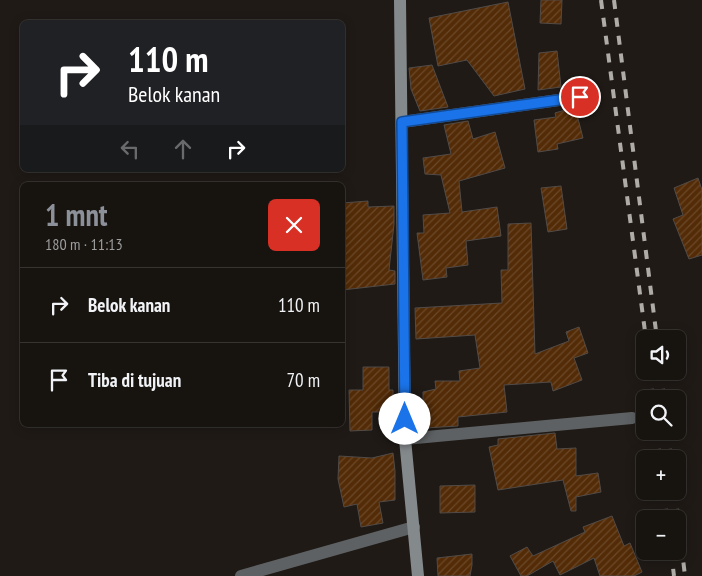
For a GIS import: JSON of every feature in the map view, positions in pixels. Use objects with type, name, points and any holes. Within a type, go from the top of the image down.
[{"type":"street","points":[[400,0],[405,439],[418,576]]},
{"type":"street","points":[[402,122],[580,97]]},
{"type":"street","points":[[405,439],[632,418]]},
{"type":"street","points":[[241,576],[414,527]]},
{"type":"building","points":[[541,0],[562,0],[561,24],[540,23]]},
{"type":"building","points":[[508,2],[525,89],[494,96],[467,60],[438,66],[429,18]]},
{"type":"building","points":[[557,51],[561,87],[538,90],[539,53]]},
{"type":"building","points":[[432,65],[448,107],[420,111],[411,89],[409,68]]},
{"type":"building","points":[[575,107],[583,138],[557,144],[558,149],[538,152],[534,120],[556,117],[555,113]]},
{"type":"building","points":[[468,121],[473,139],[495,132],[505,168],[459,181],[462,212],[497,207],[501,236],[466,241],[468,265],[446,268],[447,277],[423,280],[417,233],[424,233],[423,215],[450,213],[441,175],[425,174],[423,158],[451,154],[444,125]]},
{"type":"building","points":[[698,178],[702,190],[702,255],[689,259],[673,219],[683,215],[674,188]]},
{"type":"building","points":[[561,186],[567,229],[548,232],[541,188]]},
{"type":"building","points":[[368,201],[368,207],[394,206],[389,270],[395,271],[395,284],[345,290],[345,203]]},
{"type":"building","points":[[531,223],[535,354],[569,341],[566,332],[579,327],[588,353],[574,358],[582,380],[553,391],[551,382],[504,385],[507,412],[458,417],[458,426],[425,428],[426,409],[423,409],[423,392],[436,389],[435,381],[460,381],[459,371],[480,368],[475,335],[416,339],[415,308],[502,303],[501,270],[508,270],[508,224]]},
{"type":"building","points":[[363,367],[389,367],[389,390],[393,390],[393,412],[372,412],[372,430],[350,431],[349,390],[363,390]]},
{"type":"building","points":[[555,433],[557,449],[576,448],[576,476],[598,473],[601,492],[576,497],[576,511],[571,511],[563,480],[498,490],[489,447],[498,445],[498,439]]},
{"type":"building","points":[[393,453],[395,500],[379,502],[383,523],[361,527],[357,504],[344,507],[338,479],[339,456],[372,458]]},
{"type":"building","points":[[475,485],[475,512],[440,513],[440,486]]},
{"type":"building","points":[[612,516],[624,546],[630,543],[642,572],[634,576],[600,576],[594,558],[560,575],[553,561],[527,576],[521,576],[510,556],[527,547],[533,556],[585,532],[583,527]]},
{"type":"building","points":[[472,554],[470,576],[438,576],[437,558]]},
{"type":"railway","points":[[601,0],[645,330]]},
{"type":"railway","points":[[614,0],[656,330]]},
{"type":"railway","points":[[651,380],[652,390]]},
{"type":"railway","points":[[662,380],[663,390]]},
{"type":"railway","points":[[658,440],[659,450]]},
{"type":"railway","points":[[669,440],[670,450]]},
{"type":"railway","points":[[665,500],[666,510]]},
{"type":"railway","points":[[676,500],[685,576]]},
{"type":"railway","points":[[672,560],[674,576]]},
{"type":"route","points":[[405,419],[402,122],[580,97]]}]
